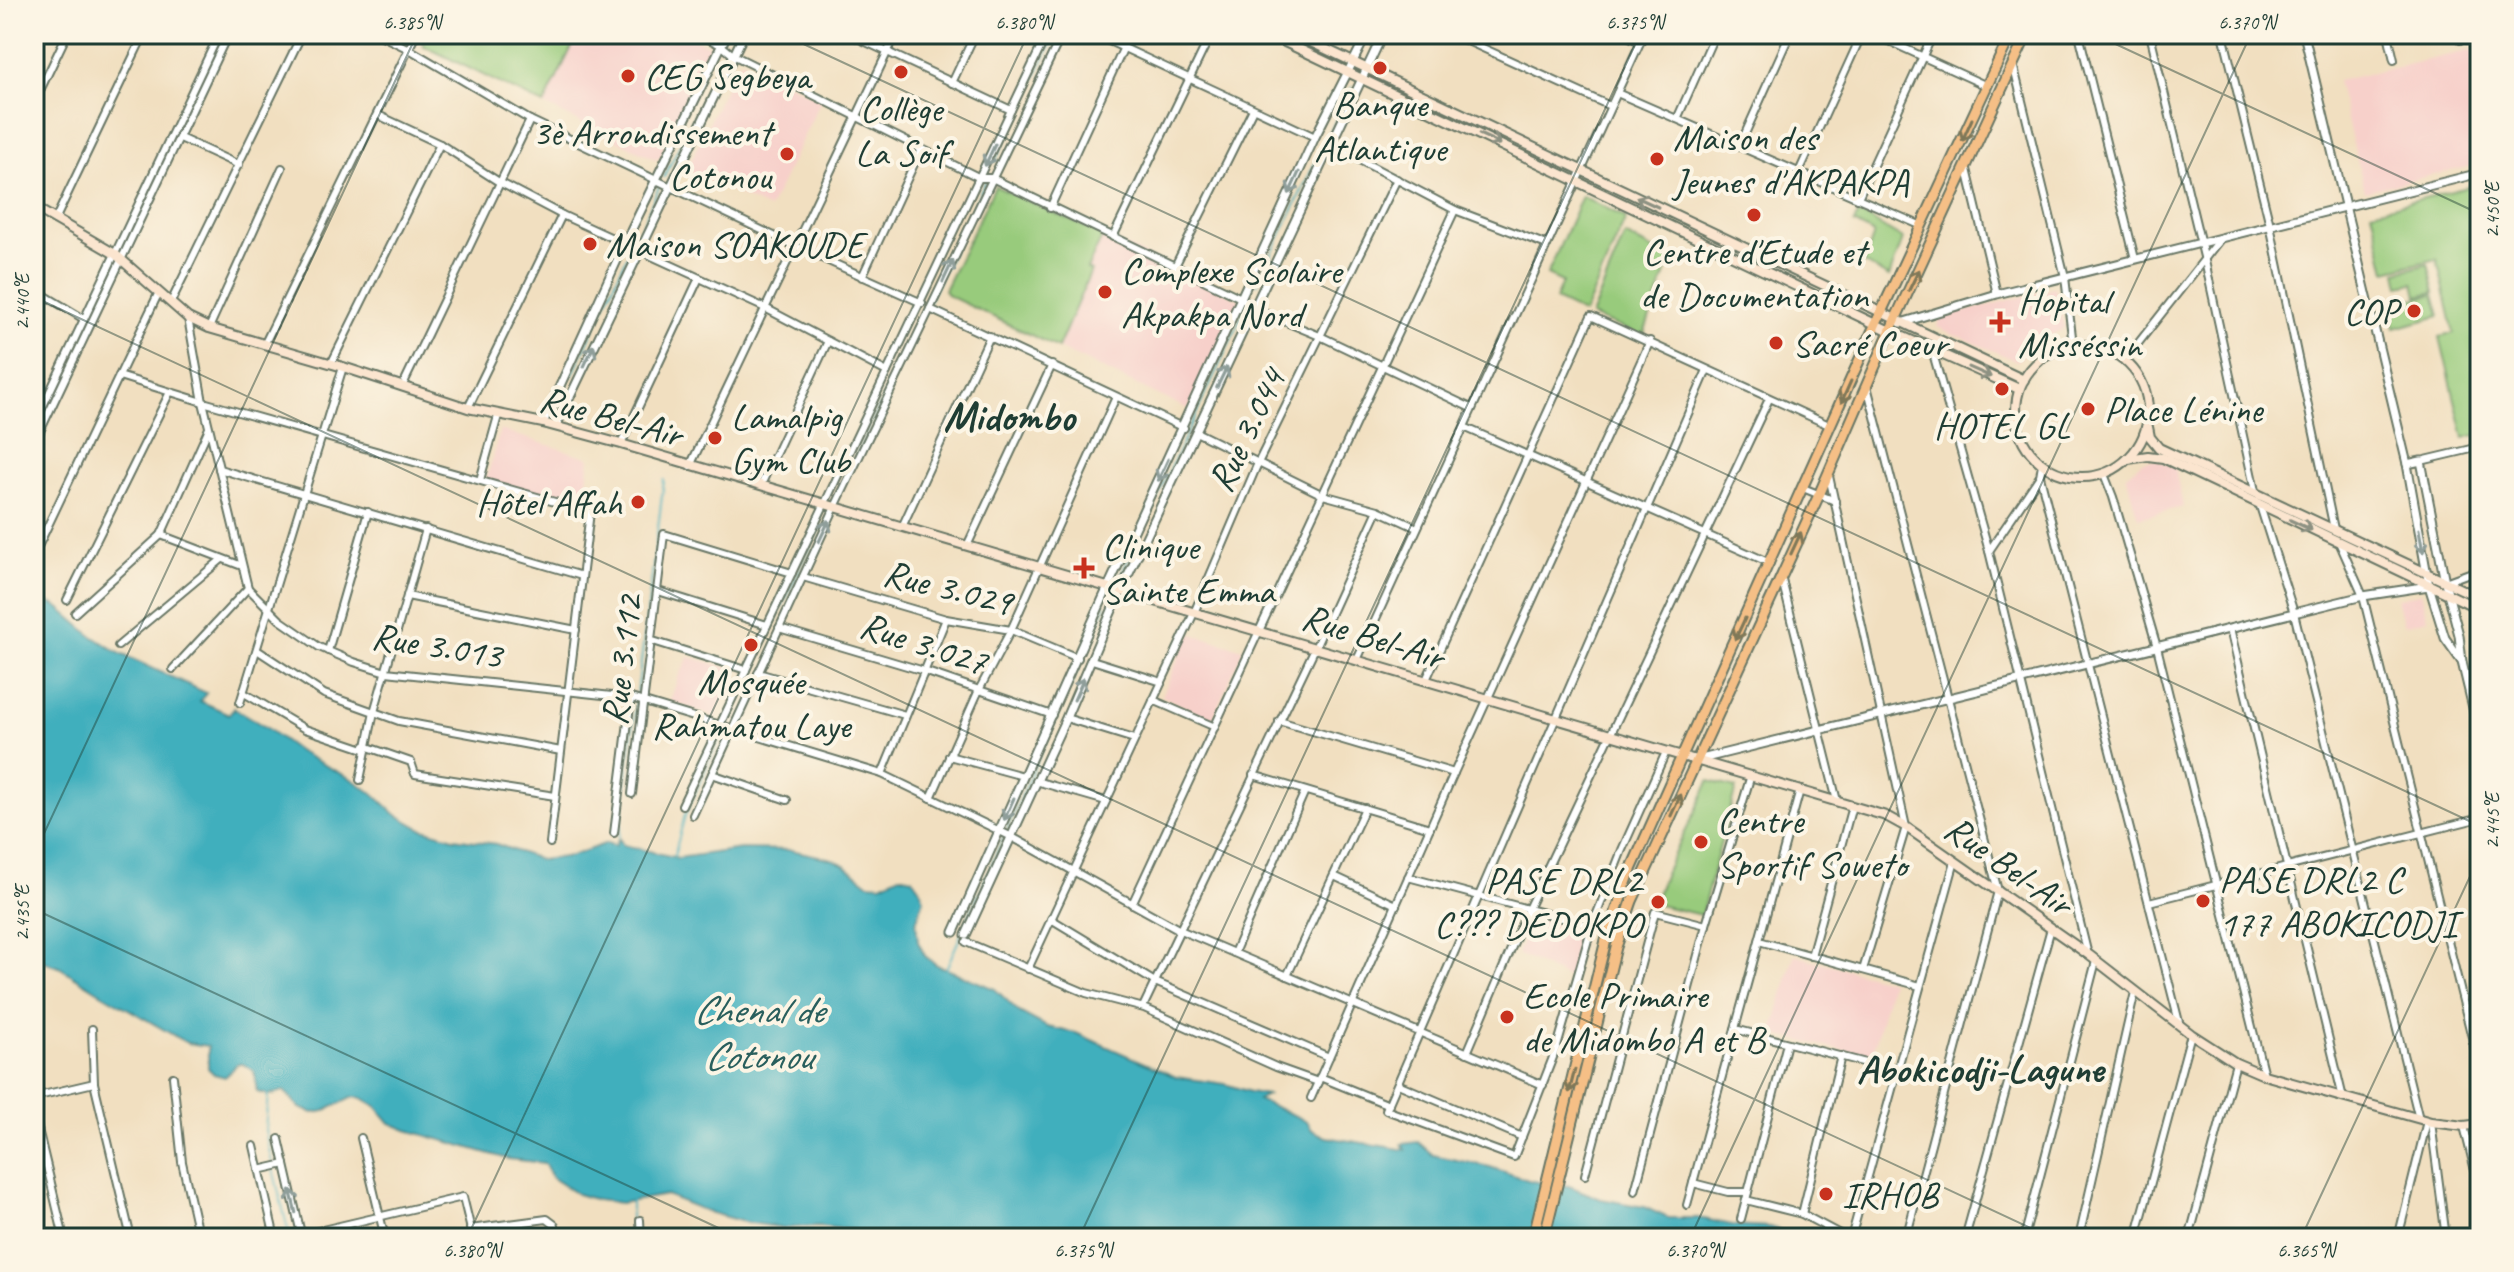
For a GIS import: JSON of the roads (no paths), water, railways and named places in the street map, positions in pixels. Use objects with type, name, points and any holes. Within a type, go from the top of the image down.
[{"type":"main road","points":[[1268,34],[1347,73],[1363,74],[1581,170],[2024,380]]},
{"type":"main road","points":[[1294,34],[1353,62],[1363,74],[1577,180],[1890,331],[2019,389]]},
{"type":"main road","points":[[1544,1238],[1556,1165],[1612,920],[1630,872],[1876,323],[2011,34]]},
{"type":"main road","points":[[1533,1238],[1616,947],[1643,875],[2027,34]]},
{"type":"main road","name":"Rue Bel-Air","points":[[34,207],[119,256],[188,318],[209,328],[468,408],[556,426],[621,444],[1886,816],[2051,928],[2180,1026],[2236,1063],[2264,1075],[2426,1120],[2464,1126],[2480,1124]]},
{"type":"main road","points":[[2147,423],[2139,444],[2127,459],[2104,474],[2072,477],[2042,464],[2028,450],[2019,431],[2016,411],[2019,389],[2044,357],[2073,345],[2101,347],[2125,360],[2134,370],[2144,388],[2150,437],[2159,448],[2480,598]]},
{"type":"main road","points":[[2127,459],[2148,456],[2163,458],[2480,609]]},
{"type":"street","points":[[34,103],[67,34]]},
{"type":"street","points":[[55,220],[144,34]]},
{"type":"street","points":[[34,444],[84,328],[84,319],[119,256],[219,34]]},
{"type":"street","points":[[34,425],[180,138],[228,34]]},
{"type":"street","points":[[171,302],[302,34]]},
{"type":"street","points":[[378,34],[530,120],[922,303]]},
{"type":"street","points":[[264,345],[416,34]]},
{"type":"street","points":[[699,34],[733,55],[980,178],[992,178],[1241,298],[1255,309],[1322,337],[1471,408]]},
{"type":"street","points":[[543,423],[625,243],[727,34]]},
{"type":"street","points":[[556,426],[744,34]]},
{"type":"street","points":[[849,34],[1011,110]]},
{"type":"street","points":[[690,466],[896,34]]},
{"type":"street","points":[[952,83],[975,34]]},
{"type":"street","points":[[682,805],[1047,34]]},
{"type":"street","points":[[693,815],[835,507],[1062,34]]},
{"type":"street","points":[[1094,34],[1315,137]]},
{"type":"street","points":[[1113,237],[1211,34]]},
{"type":"street","points":[[954,932],[1108,587],[1184,428],[1315,137],[1367,34]]},
{"type":"street","points":[[1383,34],[1121,591],[966,938],[1086,993],[1143,1007],[1276,1067],[1389,1105]]},
{"type":"street","points":[[1452,34],[1610,106]]},
{"type":"street","points":[[1624,34],[1640,42]]},
{"type":"street","points":[[1357,660],[1644,34]]},
{"type":"street","points":[[1677,119],[1715,34]]},
{"type":"street","points":[[1740,145],[1790,34]]},
{"type":"street","points":[[1799,172],[1862,34]]},
{"type":"street","points":[[1873,34],[1987,86]]},
{"type":"street","points":[[1858,198],[1933,34]]},
{"type":"street","points":[[2079,34],[2135,259]]},
{"type":"street","points":[[2150,34],[2201,243],[2255,491]]},
{"type":"street","points":[[2223,34],[2270,225],[2334,529]]},
{"type":"street","points":[[2304,34],[2407,464],[2429,586],[2445,638],[2462,662]]},
{"type":"street","points":[[2388,34],[2394,60]]},
{"type":"street","points":[[1050,208],[1124,47]]},
{"type":"street","points":[[2013,64],[2065,277],[2073,345]]},
{"type":"street","points":[[1617,93],[1923,227]]},
{"type":"street","points":[[1175,266],[1253,109]]},
{"type":"street","points":[[378,115],[440,144],[499,182],[562,215],[765,308],[887,372]]},
{"type":"street","points":[[402,387],[530,120]]},
{"type":"street","points":[[180,138],[239,165]]},
{"type":"street","points":[[331,364],[440,144]]},
{"type":"street","points":[[1331,145],[1455,210],[1547,245]]},
{"type":"street","points":[[862,277],[921,149]]},
{"type":"street","points":[[209,328],[282,168]]},
{"type":"street","points":[[1967,169],[1997,294]]},
{"type":"street","points":[[1898,321],[2480,173]]},
{"type":"street","name":"Rue 3.044","points":[[1028,969],[1194,613],[1258,463],[1397,179]]},
{"type":"street","points":[[1132,904],[1455,210]]},
{"type":"street","points":[[468,408],[562,215]]},
{"type":"street","points":[[2125,360],[2221,238]]},
{"type":"street","points":[[621,444],[699,278]]},
{"type":"street","points":[[35,292],[84,319]]},
{"type":"street","points":[[34,555],[159,292]]},
{"type":"street","points":[[930,309],[1184,428]]},
{"type":"street","points":[[1426,680],[1591,316],[1831,426]]},
{"type":"street","name":"Rue 3.013","points":[[188,318],[203,402],[248,588],[269,610],[309,641],[354,662],[386,672],[631,698],[882,774],[1010,836],[1180,930],[1543,1085]]},
{"type":"street","points":[[902,527],[990,336]]},
{"type":"street","points":[[761,485],[828,341]]},
{"type":"street","points":[[1311,1098],[1650,341]]},
{"type":"street","points":[[1932,350],[1989,551],[2092,958],[2024,1238]]},
{"type":"street","points":[[967,546],[1052,365]]},
{"type":"street","points":[[240,703],[343,367]]},
{"type":"street","points":[[1666,752],[1592,926],[1557,1047],[1514,1157],[1386,1110],[1707,370]]},
{"type":"street","points":[[119,376],[590,512],[550,843]]},
{"type":"street","points":[[1866,382],[1998,891],[1906,1238]]},
{"type":"street","points":[[67,600],[170,392]]},
{"type":"street","points":[[931,798],[1116,397]]},
{"type":"street","points":[[1467,1053],[1528,909],[1769,399]]},
{"type":"street","points":[[480,480],[498,416]]},
{"type":"street","points":[[1464,427],[1770,563]]},
{"type":"street","points":[[75,613],[161,535],[209,428]]},
{"type":"street","points":[[1196,432],[1323,495],[1378,510],[1417,528]]},
{"type":"street","points":[[2407,464],[2480,447]]},
{"type":"street","points":[[2421,461],[2480,737]]},
{"type":"street","points":[[2042,464],[2040,476],[2180,1026]]},
{"type":"street","points":[[219,469],[582,576]]},
{"type":"street","points":[[1828,472],[1906,827],[1863,970]]},
{"type":"street","points":[[2104,474],[2157,647],[2264,1075]]},
{"type":"street","points":[[1989,551],[2040,476]]},
{"type":"street","points":[[1803,488],[1835,501]]},
{"type":"street","points":[[2260,506],[2294,613],[2353,850],[2426,1120],[2446,1238]]},
{"type":"street","points":[[1143,1007],[1378,510]]},
{"type":"street","points":[[328,651],[368,512]]},
{"type":"street","points":[[360,780],[374,712],[426,529]]},
{"type":"street","name":"Rue 3.112","points":[[632,794],[664,534],[792,573]]},
{"type":"street","points":[[161,535],[242,566]]},
{"type":"street","points":[[2339,542],[2363,596],[2480,1070]]},
{"type":"street","points":[[118,646],[222,559]]},
{"type":"street","points":[[2445,582],[2480,569]]},
{"type":"street","points":[[1781,576],[1837,801]]},
{"type":"street","name":"Rue 3.029","points":[[803,577],[946,619],[1011,630],[1078,658]]},
{"type":"street","points":[[1697,760],[2363,596],[2429,586]]},
{"type":"street","points":[[173,669],[248,588]]},
{"type":"street","points":[[658,591],[767,625]]},
{"type":"street","points":[[407,596],[576,630]]},
{"type":"street","points":[[882,774],[946,619]]},
{"type":"street","name":"Rue 3.027","points":[[779,628],[924,671],[1052,715]]},
{"type":"street","points":[[2230,629],[2343,1098]]},
{"type":"street","points":[[653,641],[746,670]]},
{"type":"street","points":[[257,650],[318,691],[374,712],[444,730],[561,751]]},
{"type":"street","points":[[1092,660],[1162,682]]},
{"type":"street","points":[[758,673],[905,715]]},
{"type":"street","points":[[244,693],[305,729],[411,762],[415,774],[555,796]]},
{"type":"street","name":"Rue 3.112","points":[[614,833],[631,698]]},
{"type":"street","points":[[1153,700],[1215,727]]},
{"type":"street","points":[[1066,718],[1134,739]]},
{"type":"street","points":[[1279,721],[1454,773]]},
{"type":"street","points":[[949,756],[1023,776]]},
{"type":"street","points":[[712,774],[787,800]]},
{"type":"street","points":[[1253,775],[1430,828]]},
{"type":"street","points":[[1635,1191],[1706,925],[1751,775]]},
{"type":"street","points":[[1036,781],[1106,801]]},
{"type":"street","points":[[1687,1205],[1800,790]]},
{"type":"street","points":[[1234,953],[1305,791]]},
{"type":"street","points":[[1811,956],[1852,806]]},
{"type":"street","points":[[1287,976],[1365,808]]},
{"type":"street","points":[[2149,902],[2480,818]]},
{"type":"street","points":[[1693,1183],[1802,1214],[1849,1238],[1955,861]]},
{"type":"street","points":[[1334,876],[1396,905]]},
{"type":"street","points":[[1408,877],[1592,926]]},
{"type":"street","points":[[1585,1175],[1655,912],[1706,925]]},
{"type":"street","points":[[1051,919],[1155,982],[1329,1057]]},
{"type":"street","points":[[1965,1238],[2051,928]]},
{"type":"street","points":[[1759,941],[1920,986]]},
{"type":"street","points":[[2079,1238],[2135,992]]},
{"type":"street","points":[[92,1029],[94,1083],[131,1238]]},
{"type":"street","points":[[1735,1029],[1897,1071]]},
{"type":"street","points":[[2136,1238],[2191,1034]]},
{"type":"street","points":[[1741,1219],[1787,1043]]},
{"type":"street","points":[[1802,1214],[1841,1056]]},
{"type":"street","points":[[2189,1238],[2236,1063]]},
{"type":"street","points":[[173,1077],[182,1162],[199,1238]]},
{"type":"street","points":[[34,1097],[94,1083]]},
{"type":"street","points":[[1398,1084],[1522,1137]]},
{"type":"street","points":[[34,1112],[64,1238]]},
{"type":"street","points":[[2398,1238],[2426,1120]]},
{"type":"street","points":[[2464,1126],[2480,1191]]},
{"type":"street","points":[[361,1138],[385,1238]]},
{"type":"street","points":[[279,1139],[282,1165],[302,1236],[463,1197],[473,1238]]},
{"type":"street","points":[[254,1146],[273,1238]]},
{"type":"street","points":[[259,1170],[282,1165]]},
{"type":"street","points":[[470,1229],[547,1219],[555,1225],[558,1238]]},
{"type":"street","points":[[640,1220],[641,1238]]},
{"type":"water","name":"Chenal de Cotonou","points":[[34,596],[57,606],[91,635],[119,653],[206,693],[200,701],[229,714],[234,708],[299,752],[350,778],[374,794],[394,813],[420,828],[454,838],[496,844],[541,860],[571,856],[607,843],[615,846],[619,838],[623,845],[678,858],[741,849],[791,850],[832,859],[868,883],[881,884],[900,875],[912,878],[924,899],[916,922],[918,942],[925,956],[937,965],[995,989],[1019,1012],[1047,1027],[1076,1033],[1176,1077],[1225,1084],[1267,1095],[1258,1100],[1298,1117],[1308,1123],[1312,1130],[1326,1137],[1406,1150],[1402,1144],[1418,1142],[1433,1155],[1490,1167],[1531,1181],[1569,1186],[1601,1199],[1644,1207],[1668,1218],[1698,1218],[1732,1225],[1769,1227],[1805,1238],[873,1238],[855,1230],[818,1226],[784,1228],[744,1222],[666,1195],[621,1203],[597,1200],[577,1194],[552,1178],[544,1163],[508,1159],[407,1130],[390,1123],[376,1106],[362,1098],[353,1097],[325,1111],[313,1113],[300,1108],[284,1091],[268,1095],[257,1092],[254,1071],[243,1064],[237,1064],[225,1077],[214,1074],[208,1068],[208,1046],[187,1043],[59,967],[34,958]]},
{"type":"waterway","points":[[122,245],[223,34]]},
{"type":"waterway","points":[[995,161],[1056,34]]},
{"type":"waterway","points":[[664,177],[716,73]]},
{"type":"waterway","points":[[1257,284],[1352,87]]},
{"type":"waterway","points":[[836,497],[986,180]]},
{"type":"waterway","points":[[636,240],[659,187]]},
{"type":"waterway","points":[[572,376],[629,252]]},
{"type":"waterway","points":[[1118,581],[1247,305]]},
{"type":"waterway","points":[[555,413],[568,385]]},
{"type":"waterway","points":[[34,432],[52,395]]},
{"type":"waterway","points":[[619,837],[664,480]]},
{"type":"waterway","points":[[727,721],[821,525]]},
{"type":"waterway","points":[[1007,829],[1106,605]]},
{"type":"waterway","points":[[674,856],[685,815],[724,730]]},
{"type":"waterway","points":[[946,969],[1003,838]]},
{"type":"waterway","points":[[268,1094],[265,1130],[272,1163]]},
{"type":"waterway","points":[[273,1169],[290,1238]]},
{"type":"waterway","points":[[631,1199],[631,1238]]},
{"type":"place","name":"Banque Atlantique","points":[[1380,68]]},
{"type":"place","name":"Collège La Soif","points":[[901,72]]},
{"type":"place","name":"CEG Segbeya","points":[[628,76]]},
{"type":"place","name":"3è Arrondissement Cotonou","points":[[787,154]]},
{"type":"place","name":"Maison des Jeunes d'AKPAKPA","points":[[1657,159]]},
{"type":"place","name":"Centre d'Etude et de Documentation","points":[[1754,215]]},
{"type":"place","name":"Maison SOAKOUDE","points":[[590,244]]},
{"type":"place","name":"Complexe Scolaire Akpakpa Nord","points":[[1105,292]]},
{"type":"place","name":"COP","points":[[2414,311]]},
{"type":"place","name":"Hopital Misséssin","points":[[2000,322]]},
{"type":"place","name":"Sacré Coeur","points":[[1776,343]]},
{"type":"place","name":"HOTEL GL","points":[[2002,389]]},
{"type":"place","name":"Place Lénine","points":[[2088,409]]},
{"type":"place","name":"Lamalpig Gym Club","points":[[715,438]]},
{"type":"place","name":"Hôtel Affah","points":[[638,502]]},
{"type":"place","name":"Clinique Sainte Emma","points":[[1084,568]]},
{"type":"place","name":"Mosquée Rahmatou Laye","points":[[751,645]]},
{"type":"place","name":"Centre Sportif Soweto","points":[[1701,842]]},
{"type":"place","name":"PASE DRL2 C 177 ABOKICODJI","points":[[2203,901]]},
{"type":"place","name":"PASE DRL2 C??? DEDOKPO","points":[[1658,902]]},
{"type":"place","name":"Ecole Primaire de Midombo A et B","points":[[1507,1017]]},
{"type":"place","name":"IRHOB","points":[[1826,1194]]},
{"type":"district","name":"Midombo","points":[[1009,415]]},
{"type":"district","name":"Abokicodji-Lagune","points":[[1980,1068]]}]
